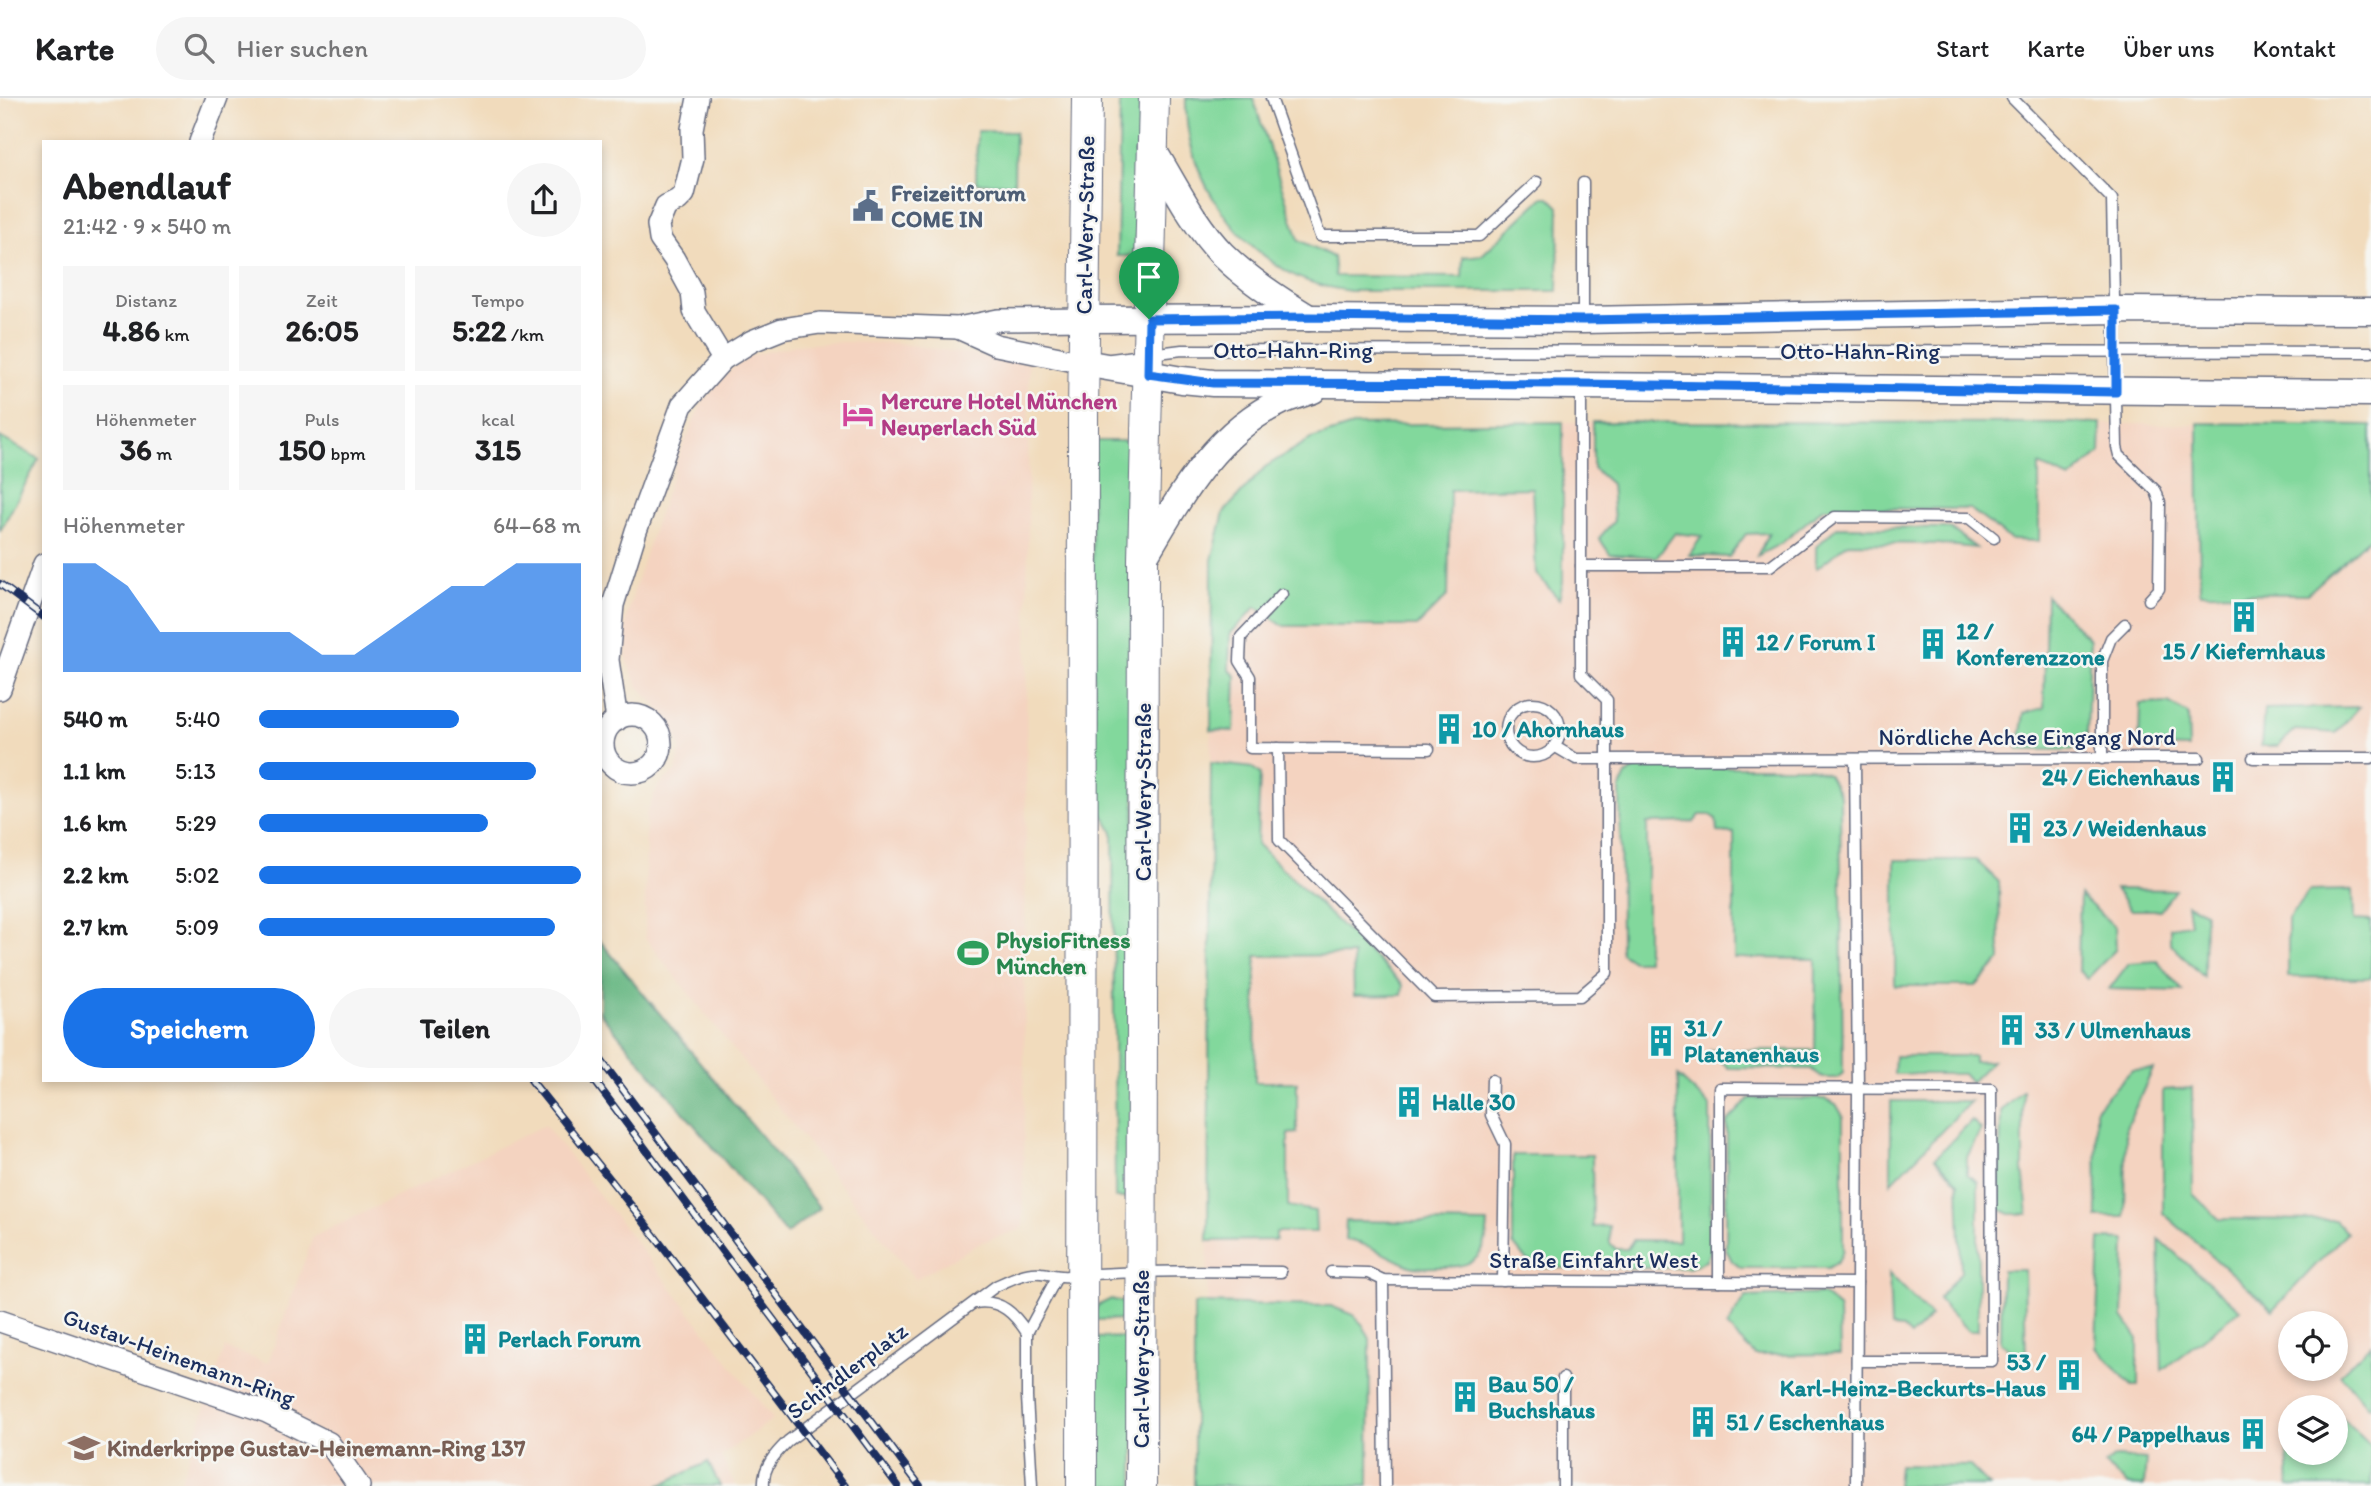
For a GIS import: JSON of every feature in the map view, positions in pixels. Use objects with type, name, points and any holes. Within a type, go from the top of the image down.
[{"type":"main road","name":"Carl-Wery-Straße","points":[[1082,1486],[1069,1276],[1087,98]]},
{"type":"main road","name":"Carl-Wery-Straße","points":[[1141,1486],[1143,559],[1154,98]]},
{"type":"street","points":[[201,140],[217,98]]},
{"type":"street","points":[[698,98],[692,129],[693,158],[684,194],[666,206],[658,225],[660,239],[692,292],[694,311],[723,359]]},
{"type":"street","points":[[1151,147],[1192,215],[1221,253],[1255,282],[1309,317]]},
{"type":"street","name":"Otto-Hahn-Ring","points":[[1084,319],[1309,317],[1583,320],[2116,310],[2371,311]]},
{"type":"street","points":[[617,720],[608,660],[613,605],[636,531],[682,405],[723,359],[752,341],[797,325],[820,323],[958,328],[998,320],[1084,319]]},
{"type":"street","points":[[958,328],[996,345],[1084,363]]},
{"type":"street","name":"Otto-Hahn-Ring","points":[[1084,363],[1148,364],[1213,383],[1581,384],[2371,393]]},
{"type":"street","points":[[1143,559],[1186,488],[1232,433],[1281,401],[1331,383]]},
{"type":"street","points":[[0,689],[42,570]]},
{"type":"street","name":"Gustav-Heinemann-Ring","points":[[0,1321],[267,1412],[329,1443],[359,1486]]},
{"type":"lane","points":[[1271,98],[1320,236],[1479,236],[1537,183]]},
{"type":"lane","points":[[2012,98],[2112,199],[2117,447],[2119,455],[2156,491],[2160,503],[2159,589],[2149,600]]},
{"type":"lane","points":[[1583,183],[1583,320]]},
{"type":"lane","name":"Otto-Hahn-Ring","points":[[1148,364],[1182,350],[2371,352]]},
{"type":"lane","points":[[1278,748],[1279,840],[1434,997],[1580,996],[1607,973],[1607,700],[1581,674],[1581,384]]},
{"type":"lane","points":[[1581,566],[1770,566],[1835,517],[1969,517],[1994,538]]},
{"type":"lane","points":[[1282,594],[1241,637],[1240,661],[1250,677],[1250,748],[1429,749]]},
{"type":"lane","points":[[2102,759],[2102,661],[2106,645],[2124,624]]},
{"type":"lane","points":[[1541,704],[1548,708],[1559,722],[1560,730],[1554,746],[1547,752],[1530,757],[1514,749],[1506,733],[1510,716],[1523,705],[1541,704]]},
{"type":"lane","name":"Nördliche Achse Eingang Nord","points":[[1554,746],[1576,759],[2199,758]]},
{"type":"lane","points":[[2253,758],[2371,758]]},
{"type":"lane","points":[[1855,759],[1858,1090],[1856,1486]]},
{"type":"lane","points":[[1492,1080],[1491,1115],[1505,1144],[1503,1281]]},
{"type":"lane","points":[[1719,1282],[1719,1088],[1991,1089],[1992,1361],[1857,1361]]},
{"type":"lane","name":"Schindlerplatz","points":[[764,1486],[767,1468],[788,1441],[996,1286],[1024,1275],[1040,1273],[1069,1276],[1141,1271],[1281,1272]]},
{"type":"lane","name":"Straße Einfahrt West","points":[[1331,1272],[1368,1273],[1383,1280],[1857,1283]]},
{"type":"lane","points":[[1027,1333],[1069,1276]]},
{"type":"lane","points":[[1383,1280],[1385,1486]]},
{"type":"lane","points":[[973,1303],[983,1301],[1006,1307],[1014,1313],[1027,1333],[1032,1486]]},
{"type":"lane","points":[[1563,1378],[1563,1486]]},
{"type":"shaded area","points":[[897,343],[1029,363],[1023,1229],[982,1242],[915,1279],[645,938],[646,815],[658,786],[676,771],[681,748],[667,718],[638,686],[627,662],[626,619],[643,561],[678,457],[702,403],[728,372],[752,355],[796,345]]},
{"type":"shaded area","points":[[1563,422],[2371,425],[2371,1486],[1248,1486],[1207,1345],[1212,560],[1224,512],[1265,467],[1311,439],[1356,425]]},
{"type":"shaded area","points":[[545,1125],[773,1419],[721,1456],[735,1486],[179,1486],[225,1348],[268,1363],[313,1237]]},
{"type":"green space","points":[[1120,98],[1141,98],[1136,256],[1117,256]]},
{"type":"green space","points":[[1186,98],[1253,98],[1299,240],[1333,257],[1335,276],[1462,277],[1463,257],[1482,255],[1543,197],[1549,197],[1559,207],[1558,291],[1350,291],[1295,276],[1246,240],[1213,198],[1201,175],[1193,150],[1187,125]]},
{"type":"green space","points":[[977,131],[1015,132],[1014,184],[976,183]]},
{"type":"green space","points":[[1563,422],[1563,582],[1559,599],[1536,574],[1532,488],[1450,490],[1448,595],[1417,626],[1283,626],[1256,607],[1230,634],[1229,669],[1236,676],[1234,731],[1211,730],[1212,560],[1224,512],[1265,467],[1311,439],[1356,425]]},
{"type":"green space","points":[[1593,422],[2101,423],[2100,453],[2070,479],[2039,465],[2039,541],[2011,540],[1970,509],[1823,508],[1782,543],[1757,556],[1769,533],[1746,534],[1729,557],[1689,555],[1702,536],[1675,533],[1657,557],[1610,554],[1599,538],[1614,521],[1611,484],[1593,468]]},
{"type":"green space","points":[[2198,423],[2371,425],[2371,537],[2307,594],[2200,593]]},
{"type":"green space","points":[[0,437],[39,459],[0,531]]},
{"type":"green space","points":[[1091,441],[1135,441],[1134,1198],[1115,1198],[1113,832],[1095,801]]},
{"type":"green space","points":[[1837,527],[1950,528],[1976,548],[1937,544],[1848,543],[1816,569],[1816,547]]},
{"type":"green space","points":[[2046,595],[2090,640],[2087,736],[2072,750],[2018,750],[2024,713],[2044,708]]},
{"type":"green space","points":[[2168,703],[2188,714],[2189,748],[2139,747],[2140,704]]},
{"type":"green space","points":[[2359,707],[2336,733],[2295,730],[2278,746],[2261,746],[2264,709]]},
{"type":"green space","points":[[1211,763],[1253,768],[1260,774],[1257,844],[1403,985],[1402,995],[1354,996],[1353,955],[1256,956],[1255,1082],[1297,1082],[1297,1133],[1288,1134],[1288,1206],[1315,1211],[1316,1232],[1276,1232],[1276,1240],[1208,1241]]},
{"type":"green space","points":[[1637,767],[1808,767],[1828,774],[1840,795],[1843,1073],[1837,1078],[1822,1078],[1811,1069],[1728,1068],[1711,1050],[1815,1050],[1816,959],[1734,958],[1734,833],[1717,832],[1716,820],[1711,815],[1700,815],[1694,822],[1647,823],[1647,961],[1633,961],[1621,953],[1620,788],[1626,775]]},
{"type":"green space","points":[[1895,860],[1976,860],[1999,882],[2000,961],[1976,986],[1895,986]]},
{"type":"green space","points":[[2115,889],[2175,890],[2160,910],[2131,910]]},
{"type":"green space","points":[[2353,890],[2354,920],[2371,921],[2371,978],[2288,977],[2288,919],[2309,891]]},
{"type":"green space","points":[[2080,895],[2115,927],[2116,949],[2087,979],[2078,970]]},
{"type":"green space","points":[[2187,904],[2205,912],[2204,977],[2170,943],[2170,927],[2190,924]]},
{"type":"green space","points":[[602,943],[820,1208],[786,1234],[602,1015]]},
{"type":"green space","points":[[2157,961],[2183,991],[2109,989],[2129,963]]},
{"type":"green space","points":[[1895,1056],[1974,1056],[1974,1062],[1992,1061],[1971,1082],[1964,1074],[1894,1074]]},
{"type":"green space","points":[[2153,1069],[2126,1128],[2125,1217],[2097,1217],[2096,1108],[2132,1070]]},
{"type":"green space","points":[[1678,1076],[1710,1106],[1711,1249],[1706,1261],[1689,1268],[1542,1268],[1526,1260],[1513,1244],[1513,1155],[1592,1155],[1593,1227],[1609,1226],[1610,1243],[1616,1249],[1627,1249],[1633,1240],[1678,1241]]},
{"type":"green space","points":[[2192,1088],[2193,1194],[2219,1219],[2335,1220],[2347,1232],[2273,1310],[2163,1213],[2163,1090]]},
{"type":"green space","points":[[2023,1090],[2023,1169],[2028,1214],[2010,1214],[1999,1209],[2001,1111]]},
{"type":"green space","points":[[1750,1098],[1825,1099],[1836,1104],[1843,1116],[1843,1250],[1838,1262],[1828,1268],[1741,1268],[1732,1261],[1726,1249],[1727,1122]]},
{"type":"green space","points":[[1891,1101],[1971,1101],[1891,1183]]},
{"type":"green space","points":[[1972,1120],[1981,1129],[1967,1157],[1967,1174],[1978,1182],[1978,1331],[1968,1331],[1938,1299],[1961,1272],[1958,1183],[1935,1158]]},
{"type":"green space","points":[[1346,1221],[1488,1223],[1484,1246],[1475,1259],[1459,1266],[1420,1268],[1362,1244],[1345,1240]]},
{"type":"green space","points":[[2100,1239],[2125,1240],[2123,1317],[2138,1339],[2138,1386],[2132,1386],[2096,1347]]},
{"type":"green space","points":[[2159,1239],[2240,1310],[2162,1370]]},
{"type":"green space","points":[[2002,1270],[2024,1270],[2026,1361],[2001,1343]]},
{"type":"green space","points":[[1889,1273],[1931,1316],[1911,1336],[1903,1328],[1891,1327]]},
{"type":"green space","points":[[1822,1294],[1839,1308],[1840,1354],[1755,1355],[1727,1327],[1746,1297]]},
{"type":"green space","points":[[1111,1299],[1126,1303],[1134,1319],[1092,1320],[1097,1306]]},
{"type":"green space","points":[[1194,1305],[1331,1306],[1353,1315],[1363,1325],[1370,1339],[1369,1486],[1194,1486]]},
{"type":"green space","points":[[1134,1337],[1134,1486],[1091,1486],[1091,1338]]},
{"type":"green space","points":[[2371,1344],[2371,1407],[2368,1407],[2346,1381],[2348,1366]]},
{"type":"green space","points":[[2348,1424],[2371,1446],[2371,1486],[2289,1486],[2288,1465],[2348,1465]]},
{"type":"green space","points":[[2115,1457],[2146,1459],[2144,1486],[2128,1485],[2105,1465]]},
{"type":"green space","points":[[708,1462],[720,1486],[658,1486]]},
{"type":"green space","points":[[1899,1465],[1970,1466],[1990,1486],[1897,1486]]},
{"type":"railway","points":[[0,584],[42,616]]},
{"type":"railway","points":[[602,1062],[920,1486]]},
{"type":"railway","points":[[533,1082],[637,1213],[845,1486]]},
{"type":"railway","points":[[595,1082],[898,1486]]},
{"type":"place","name":"Freizeitforum COME IN","points":[[868,206]]},
{"type":"place","name":"Mercure Hotel München Neuperlach Süd","points":[[858,414]]},
{"type":"place","name":"15 / Kiefernhaus","points":[[2244,617]]},
{"type":"place","name":"12 / Forum I","points":[[1733,642]]},
{"type":"place","name":"12 / Konferenzzone","points":[[1933,644]]},
{"type":"place","name":"10 / Ahornhaus","points":[[1449,729]]},
{"type":"place","name":"24 / Eichenhaus","points":[[2223,777]]},
{"type":"place","name":"23 / Weidenhaus","points":[[2020,828]]},
{"type":"place","name":"PhysioFitness München","points":[[973,953]]},
{"type":"place","name":"33 / Ulmenhaus","points":[[2012,1030]]},
{"type":"place","name":"31 / Platanenhaus","points":[[1661,1041]]},
{"type":"place","name":"Halle 30","points":[[1409,1102]]},
{"type":"place","name":"Perlach Forum","points":[[475,1339]]},
{"type":"place","name":"53 / Karl-Heinz-Beckurts-Haus","points":[[2069,1375]]},
{"type":"place","name":"Bau 50 / Buchshaus","points":[[1465,1397]]},
{"type":"place","name":"51 / Eschenhaus","points":[[1703,1422]]},
{"type":"place","name":"64 / Pappelhaus","points":[[2253,1434]]},
{"type":"place","name":"Kinderkrippe Gustav-Heinemann-Ring 137","points":[[84,1448]]},
{"type":"route","points":[[2116,310],[2116,392],[1581,384],[1213,383],[1148,374],[1149,319],[1309,317],[1583,320],[2116,310]]}]
